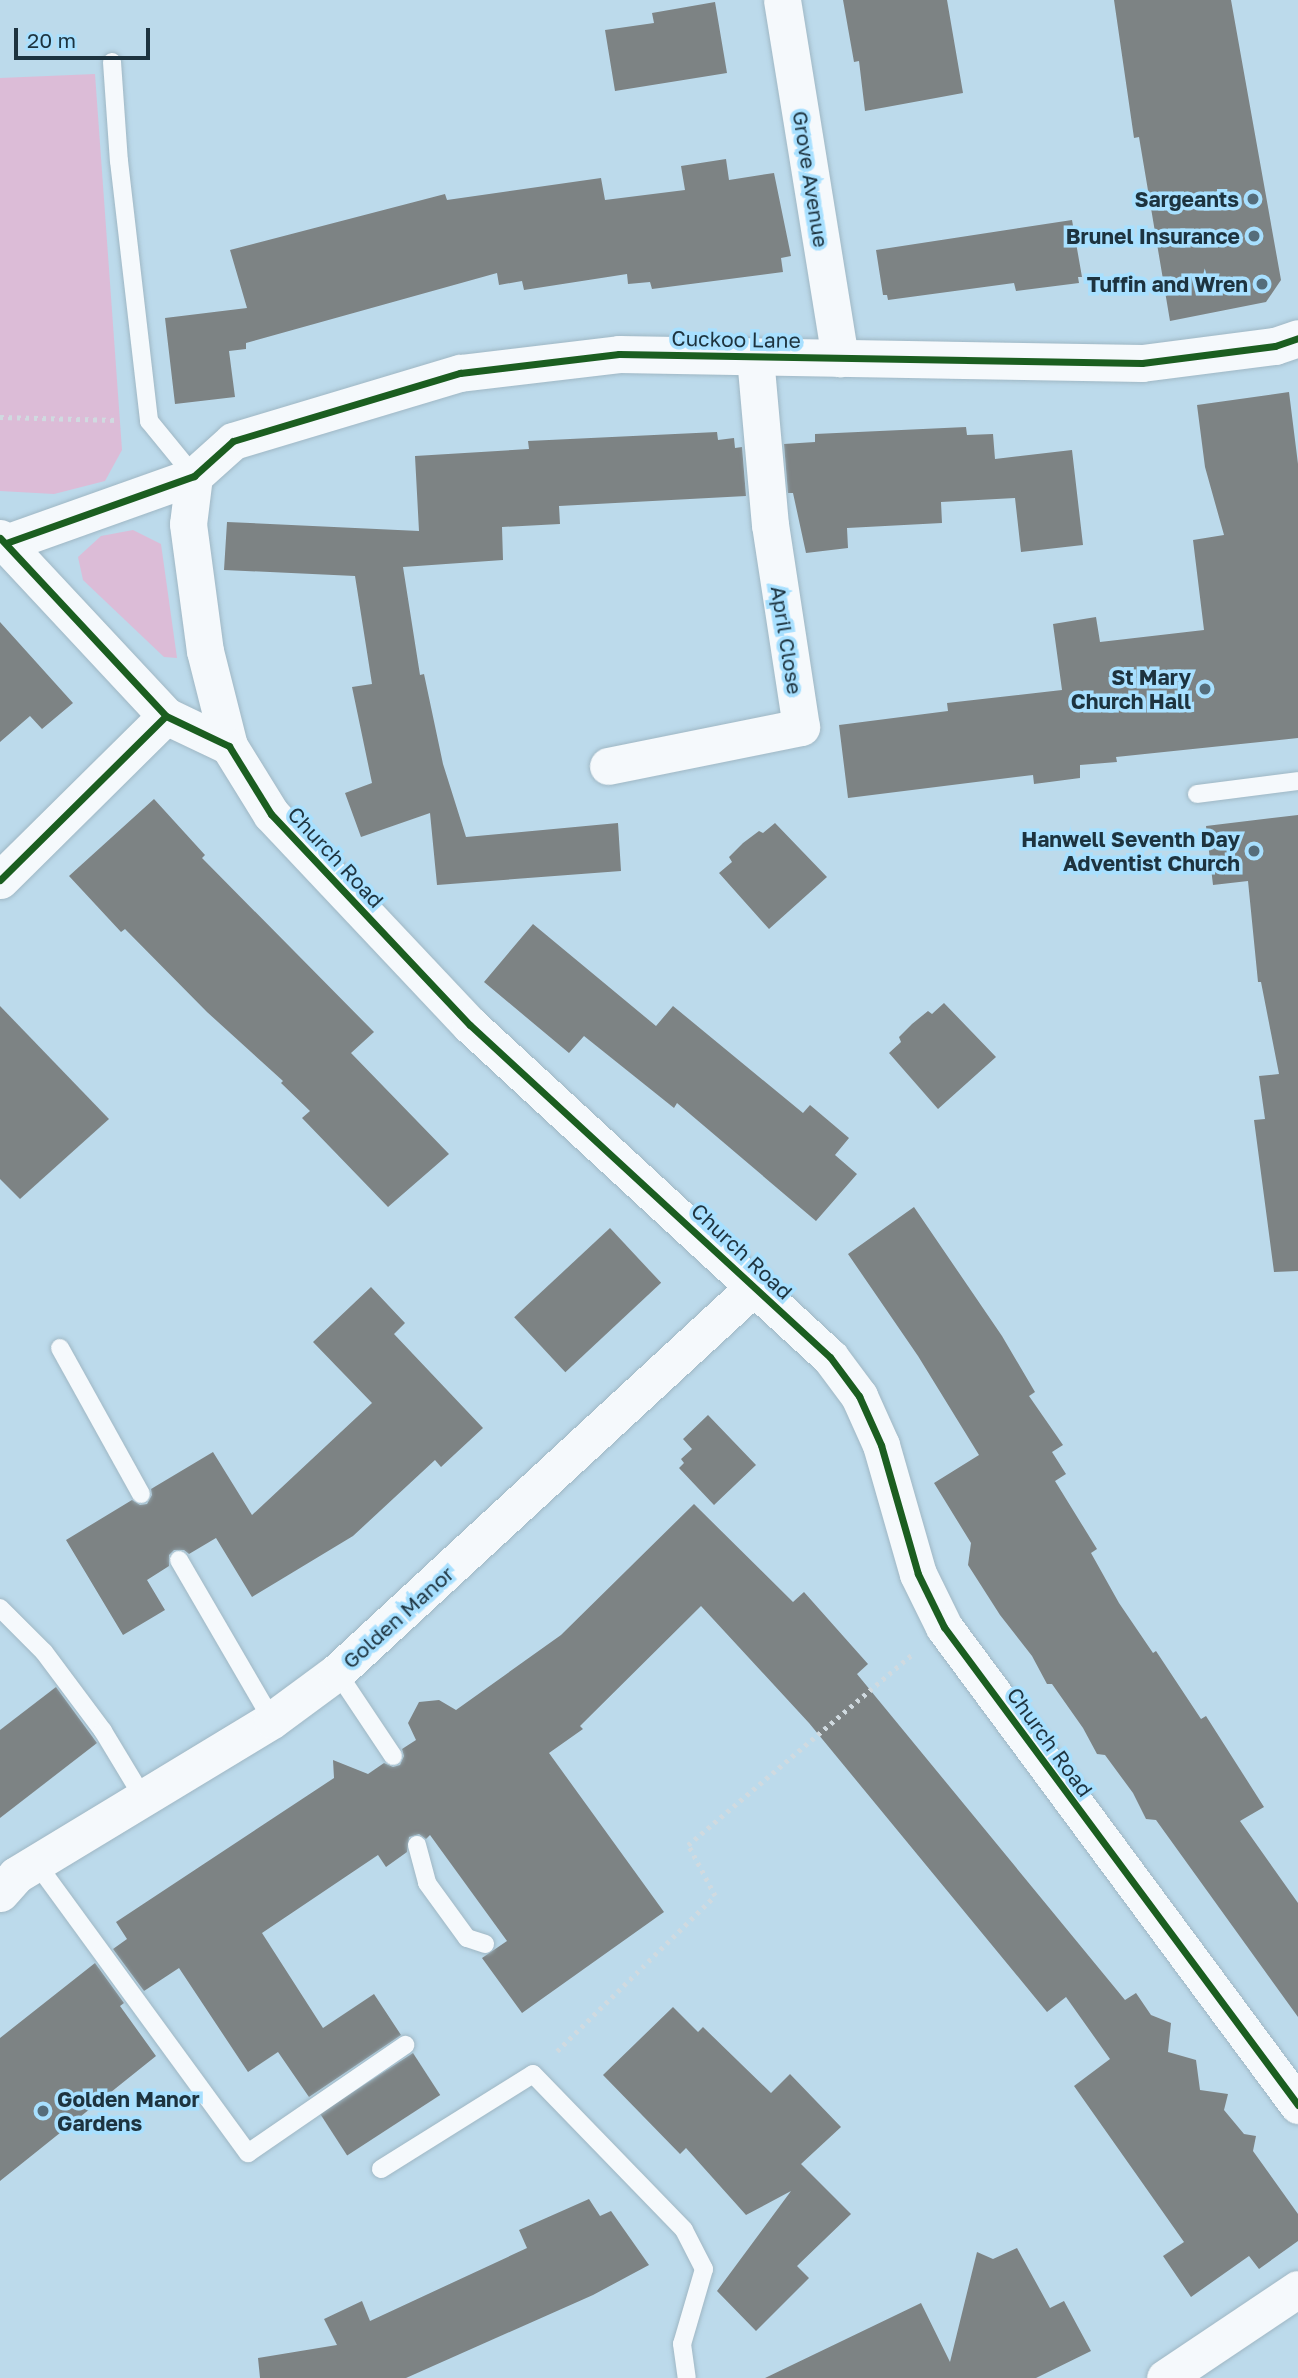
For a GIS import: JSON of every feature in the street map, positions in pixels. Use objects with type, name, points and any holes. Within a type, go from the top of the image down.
[{"type":"street","name":"Grove Avenue","points":[[782,0],[840,358]]},
{"type":"street","name":"Cuckoo Lane","points":[[194,476],[233,441],[460,373],[619,354],[1142,363],[1275,346],[1298,338]]},
{"type":"street","name":"April Close","points":[[608,766],[801,727],[770,525],[755,358]]},
{"type":"street","points":[[194,476],[3,540],[166,716],[229,746]]},
{"type":"street","name":"Church Road","points":[[194,476],[188,524],[205,651],[229,746],[271,814],[470,1025],[830,1357],[859,1396],[881,1446],[918,1574],[944,1627],[1298,2105]]},
{"type":"street","points":[[0,880],[166,716]]},
{"type":"street","name":"Golden Manor","points":[[0,1893],[16,1875],[271,1720],[337,1672],[755,1286]]},
{"type":"street","points":[[1165,2378],[1298,2289]]},
{"type":"lane","points":[[112,62],[119,161],[149,421],[194,476]]},
{"type":"lane","points":[[1198,794],[1298,781]]},
{"type":"lane","points":[[60,1348],[141,1494]]},
{"type":"lane","points":[[178,1560],[271,1720]]},
{"type":"lane","points":[[0,1608],[44,1652],[103,1731],[144,1799]]},
{"type":"lane","points":[[337,1672],[393,1756]]},
{"type":"lane","points":[[417,1845],[427,1883],[467,1938],[485,1944]]},
{"type":"lane","points":[[37,1864],[248,2153],[405,2045]]},
{"type":"lane","points":[[381,2169],[533,2074],[684,2230],[704,2269],[682,2344],[687,2378]]},
{"type":"path","points":[[0,417],[149,421]]},
{"type":"path","points":[[533,2074],[715,1896],[688,1845],[944,1627]]},
{"type":"shaded area","points":[[95,74],[122,450],[105,481],[54,494],[0,491],[0,78]]},
{"type":"shaded area","points":[[133,530],[161,544],[177,658],[164,657],[83,580],[78,557],[101,536]]},
{"type":"building","points":[[843,0],[947,0],[963,93],[865,111],[859,61],[854,62]]},
{"type":"building","points":[[1114,0],[1231,0],[1281,280],[1266,302],[1170,321],[1139,137],[1134,138]]},
{"type":"building","points":[[715,2],[727,73],[615,91],[605,30],[654,23],[652,13]]},
{"type":"building","points":[[726,159],[729,180],[774,173],[791,256],[781,258],[783,272],[652,289],[650,282],[628,284],[627,274],[524,290],[522,281],[499,285],[497,273],[246,343],[246,349],[229,351],[235,397],[175,404],[165,318],[247,308],[230,250],[445,194],[447,200],[601,178],[605,200],[685,190],[681,166]]},
{"type":"building","points":[[1072,220],[1082,277],[1078,277],[1079,283],[1016,291],[1014,283],[888,300],[887,295],[883,295],[876,250]]},
{"type":"building","points":[[1289,392],[1298,464],[1298,738],[1116,757],[1117,762],[1080,765],[1080,778],[1034,784],[1033,775],[848,798],[839,725],[948,711],[947,703],[1062,690],[1053,624],[1096,617],[1100,642],[1204,630],[1193,540],[1224,535],[1205,467],[1197,405]]},
{"type":"building","points":[[966,427],[967,435],[993,434],[995,459],[1072,450],[1083,545],[1021,552],[1015,498],[941,502],[942,523],[847,528],[848,548],[806,553],[793,493],[788,493],[784,444],[815,442],[815,434]]},
{"type":"building","points":[[717,432],[718,440],[734,438],[735,448],[742,447],[746,496],[559,506],[560,524],[502,527],[503,560],[403,567],[420,675],[424,674],[443,764],[466,837],[618,823],[621,871],[437,885],[430,813],[361,837],[345,793],[372,783],[352,687],[372,684],[355,576],[224,570],[227,522],[419,531],[415,456],[529,449],[528,441]]},
{"type":"building","points":[[0,622],[73,703],[42,729],[30,716],[0,742]]},
{"type":"building","points":[[154,799],[205,855],[202,858],[374,1032],[351,1053],[449,1154],[388,1207],[302,1118],[310,1111],[281,1083],[283,1081],[207,1012],[125,929],[121,932],[69,876]]},
{"type":"building","points":[[1298,815],[1298,1271],[1274,1272],[1254,1120],[1265,1119],[1259,1076],[1279,1074],[1261,982],[1258,982],[1248,881],[1213,885],[1206,826]]},
{"type":"building","points":[[775,823],[827,877],[769,929],[719,873],[732,862],[729,857],[743,843],[759,831],[763,833]]},
{"type":"building","points":[[533,924],[656,1026],[673,1006],[803,1113],[810,1105],[849,1138],[835,1155],[857,1174],[816,1221],[677,1103],[674,1108],[584,1036],[569,1053],[484,982]]},
{"type":"building","points":[[944,1003],[996,1057],[938,1109],[889,1053],[901,1042],[899,1037],[912,1024],[928,1011],[932,1014]]},
{"type":"building","points":[[0,1006],[109,1119],[20,1199],[0,1179]]},
{"type":"building","points":[[914,1207],[1002,1336],[1035,1392],[1029,1396],[1063,1445],[1052,1452],[1066,1474],[1055,1481],[1097,1549],[1091,1553],[1119,1603],[1153,1653],[1156,1651],[1201,1719],[1206,1716],[1264,1807],[1240,1821],[1298,1903],[1298,2017],[1156,1820],[1146,1819],[1133,1793],[1105,1755],[1097,1754],[1083,1728],[1052,1684],[1047,1684],[1032,1656],[1000,1615],[968,1565],[971,1543],[934,1483],[979,1455],[918,1356],[848,1254]]},
{"type":"building","points":[[610,1228],[661,1283],[565,1372],[514,1317]]},
{"type":"building","points":[[371,1287],[405,1323],[394,1334],[483,1428],[441,1467],[435,1460],[353,1536],[252,1597],[216,1538],[189,1554],[184,1550],[174,1550],[169,1555],[169,1566],[147,1580],[165,1610],[123,1635],[66,1540],[132,1500],[140,1505],[147,1504],[152,1495],[151,1489],[213,1452],[252,1515],[372,1403],[313,1342]]},
{"type":"building","points":[[708,1415],[756,1465],[714,1505],[679,1468],[684,1463],[681,1459],[692,1449],[683,1439]]},
{"type":"building","points":[[694,1504],[793,1602],[804,1592],[868,1664],[857,1674],[1125,2000],[1136,1993],[1151,2015],[1171,2023],[1168,2052],[1196,2060],[1200,2090],[1228,2094],[1224,2110],[1244,2134],[1256,2136],[1253,2151],[1298,2214],[1298,2241],[1259,2269],[1249,2256],[1191,2297],[1163,2256],[1184,2242],[1074,2086],[1110,2059],[1066,1997],[1047,2012],[809,1723],[701,1606],[580,1726],[583,1729],[549,1753],[664,1912],[522,2013],[482,1958],[507,1941],[430,1835],[426,1839],[419,1834],[409,1837],[407,1852],[386,1867],[378,1855],[262,1933],[323,2028],[374,1994],[401,2035],[309,2097],[278,2052],[248,2072],[179,1968],[144,1991],[113,1949],[127,1939],[116,1922],[334,1778],[333,1760],[368,1774],[384,1763],[393,1767],[400,1765],[404,1756],[402,1749],[416,1740],[408,1723],[419,1702],[439,1700],[456,1710],[561,1635]]},
{"type":"building","points":[[56,1687],[97,1743],[0,1818],[0,1730]]},
{"type":"building","name":"Golden Manor Gardens","points":[[95,1963],[124,2003],[120,2006],[156,2056],[0,2181],[0,2038]]},
{"type":"building","points":[[673,2007],[698,2032],[703,2027],[771,2093],[790,2074],[841,2127],[801,2164],[851,2214],[797,2266],[809,2278],[756,2331],[717,2291],[791,2191],[746,2215],[686,2148],[680,2154],[603,2075]]},
{"type":"building","points":[[413,2053],[440,2095],[347,2155],[320,2113]]},
{"type":"building","points":[[589,2199],[600,2216],[611,2211],[649,2265],[593,2295],[406,2378],[260,2378],[258,2358],[337,2345],[324,2319],[362,2301],[370,2321],[527,2248],[519,2230]]},
{"type":"building","points":[[1017,2248],[1050,2308],[1064,2301],[1091,2351],[1036,2378],[765,2378],[921,2303],[950,2362],[977,2252],[993,2259]]},
{"type":"cycle path","points":[[6,543],[194,476],[233,441],[460,373],[619,354],[1142,363],[1275,346],[1298,338]]},
{"type":"cycle path","points":[[0,538],[166,716],[229,746],[271,814],[470,1025],[830,1357],[859,1396],[881,1445],[918,1574],[944,1627],[1298,2105]]},
{"type":"cycle path","points":[[0,880],[166,716]]},
{"type":"place","name":"Sargeants","points":[[1253,199]]},
{"type":"place","name":"Brunel Insurance","points":[[1254,236]]},
{"type":"place","name":"Tuffin and Wren","points":[[1262,284]]},
{"type":"place","name":"St Mary Church Hall","points":[[1205,689]]},
{"type":"place","name":"Hanwell Seventh Day Adventist Church","points":[[1254,851]]},
{"type":"place","name":"Golden Manor Gardens","points":[[43,2111]]}]
